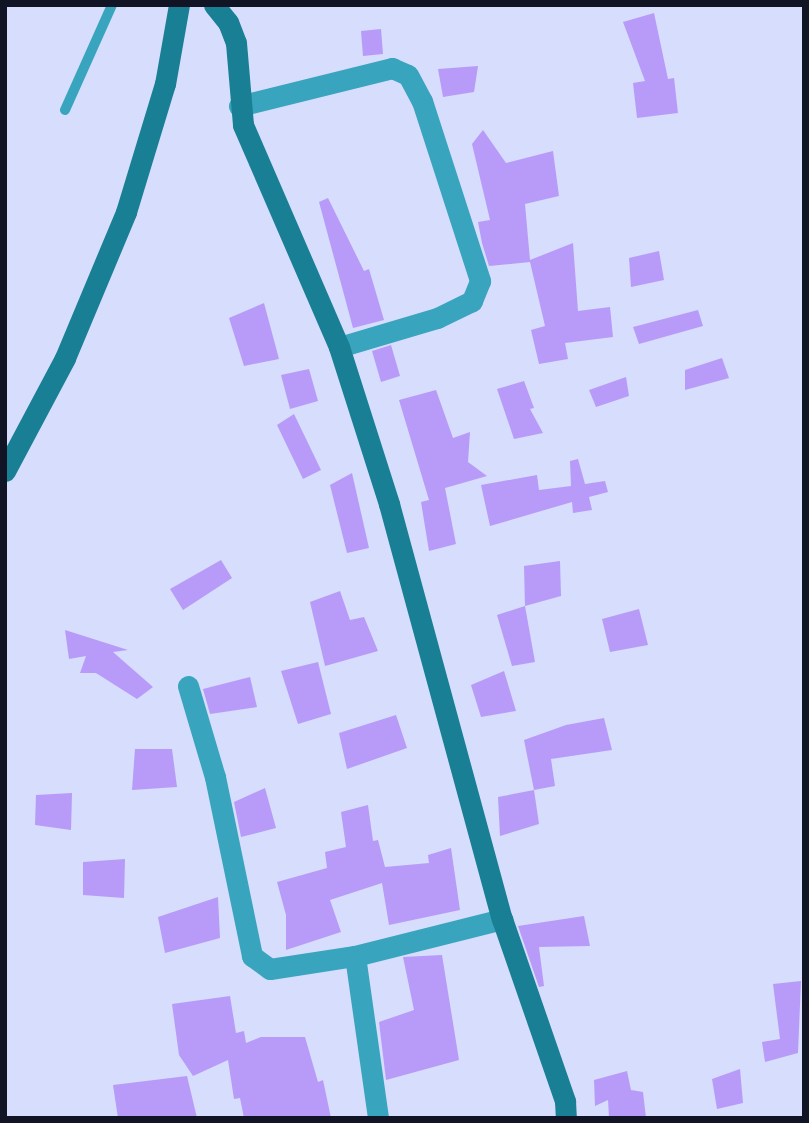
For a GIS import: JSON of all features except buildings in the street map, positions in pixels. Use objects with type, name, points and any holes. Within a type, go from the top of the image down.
[{"type":"street","points":[[5,471],[65,358],[126,212],[165,84],[179,5]]},
{"type":"street","points":[[214,5],[228,22],[236,43],[239,106],[339,347],[389,504],[502,919],[565,1101],[566,1118]]},
{"type":"street","points":[[239,106],[392,68],[408,75],[422,101],[480,281],[471,301],[437,318],[339,347]]},
{"type":"street","points":[[188,686],[215,777],[252,956],[270,969],[355,956],[502,919]]},
{"type":"street","points":[[355,956],[378,1118]]},
{"type":"lane","points":[[65,110],[111,5]]}]
